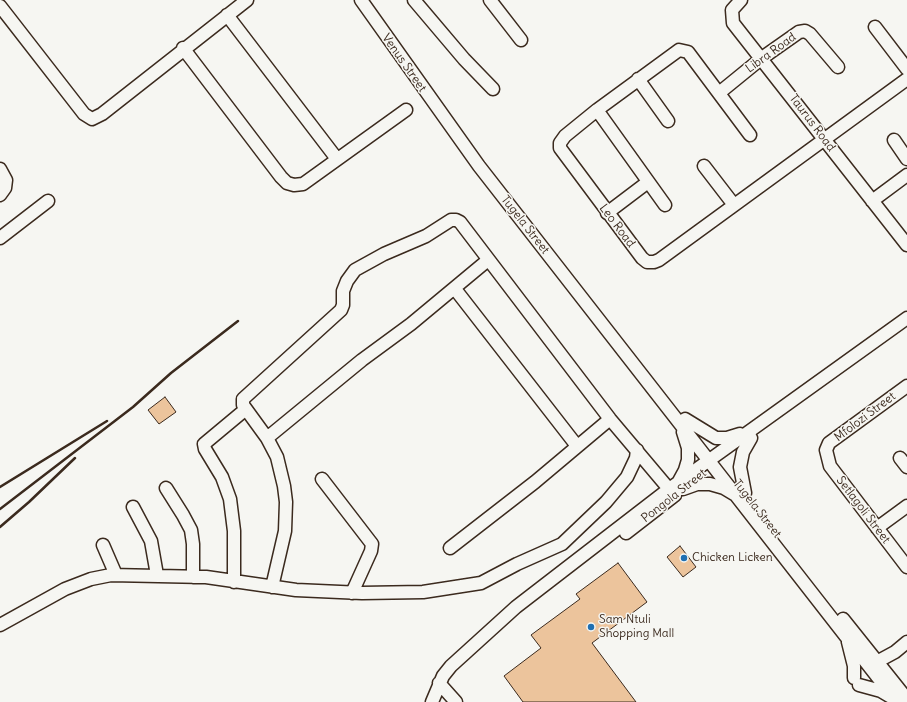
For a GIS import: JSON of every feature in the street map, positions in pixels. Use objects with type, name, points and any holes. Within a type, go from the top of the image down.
[{"type":"street","points":[[0,6],[88,118],[92,119],[102,114],[184,48],[247,0]]},
{"type":"street","name":"Venus Street","points":[[361,0],[448,125]]},
{"type":"street","points":[[414,0],[464,59],[493,89]]},
{"type":"street","points":[[490,0],[521,40]]},
{"type":"street","name":"Taurus Road","points":[[741,0],[732,10],[733,23],[762,58],[824,140],[907,245]]},
{"type":"street","points":[[227,15],[337,159]]},
{"type":"street","points":[[874,27],[907,69]]},
{"type":"street","name":"Libra Road","points":[[719,93],[762,58],[795,34],[805,31],[810,34],[838,67]]},
{"type":"street","points":[[184,48],[281,177],[287,183],[294,185],[303,184],[406,110]]},
{"type":"street","name":"Leo Road","points":[[750,135],[688,52],[683,50],[675,51],[597,110],[565,136],[560,143],[560,148],[642,258],[647,262],[654,262],[659,260],[907,79]]},
{"type":"street","points":[[638,79],[668,120]]},
{"type":"street","points":[[597,110],[666,205]]},
{"type":"street","name":"Tugela Street","points":[[448,125],[603,323],[655,380],[681,419],[829,602],[876,666],[897,702]]},
{"type":"street","points":[[894,140],[907,159]]},
{"type":"street","points":[[704,166],[734,205]]},
{"type":"street","points":[[0,169],[6,180],[5,188],[0,195]]},
{"type":"street","points":[[872,201],[907,175]]},
{"type":"street","points":[[607,213],[648,182]]},
{"type":"street","points":[[0,238],[48,201]]},
{"type":"street","points":[[272,587],[285,531],[286,502],[277,458],[267,438],[242,402],[246,395],[341,310],[343,305],[343,291],[347,281],[355,270],[395,248],[416,241],[451,220],[460,222],[610,419],[637,450],[677,487]]},
{"type":"street","points":[[267,438],[362,360],[455,289],[488,260]]},
{"type":"street","points":[[455,289],[577,446]]},
{"type":"street","name":"Pongola Street","points":[[432,702],[439,683],[451,666],[485,636],[512,618],[677,487],[749,435],[812,395],[907,318]]},
{"type":"street","name":"Mfolozi Street","points":[[826,450],[829,443],[907,386]]},
{"type":"street","points":[[234,582],[234,531],[230,499],[222,477],[205,449],[204,444],[246,409]]},
{"type":"street","points":[[450,548],[610,419]]},
{"type":"street","points":[[677,487],[710,484],[741,495],[740,467],[749,435],[716,438],[681,419]]},
{"type":"street","points":[[677,487],[685,470],[688,448],[681,419]]},
{"type":"street","points":[[0,624],[65,589],[91,579],[116,575],[194,577],[296,590],[352,593],[423,592],[462,588],[487,581],[517,564],[554,549],[562,544],[617,489],[633,468],[637,450]]},
{"type":"street","name":"Setlagoli Street","points":[[826,450],[830,466],[907,567]]},
{"type":"street","points":[[322,479],[372,544],[372,551],[352,593]]},
{"type":"street","points":[[166,488],[184,515],[191,530],[194,577]]},
{"type":"street","name":"Tugela Street","points":[[741,495],[847,637],[907,699]]},
{"type":"street","points":[[877,528],[907,506]]},
{"type":"street","points":[[133,507],[151,541],[157,575]]},
{"type":"street","points":[[103,544],[116,575]]},
{"type":"street","points":[[847,637],[856,682],[881,692],[897,702]]},
{"type":"street","points":[[876,666],[907,642]]},
{"type":"street","points":[[439,683],[456,702]]},
{"type":"building","points":[[165,397],[176,412],[159,424],[148,410]]},
{"type":"building","points":[[680,546],[696,567],[683,577],[667,557]]},
{"type":"building","name":"Sam Ntuli Shopping Mall","points":[[618,563],[647,602],[592,643],[636,702],[523,702],[504,676],[541,648],[531,635],[580,599],[576,594]]},
{"type":"railway","points":[[0,509],[133,407],[171,373],[238,321]]},
{"type":"railway","points":[[0,487],[107,421]]},
{"type":"railway","points":[[0,527],[29,502],[75,458]]},
{"type":"place","name":"Chicken Licken","points":[[684,558]]},
{"type":"place","name":"Sam Ntuli Shopping Mall","points":[[591,627]]}]
